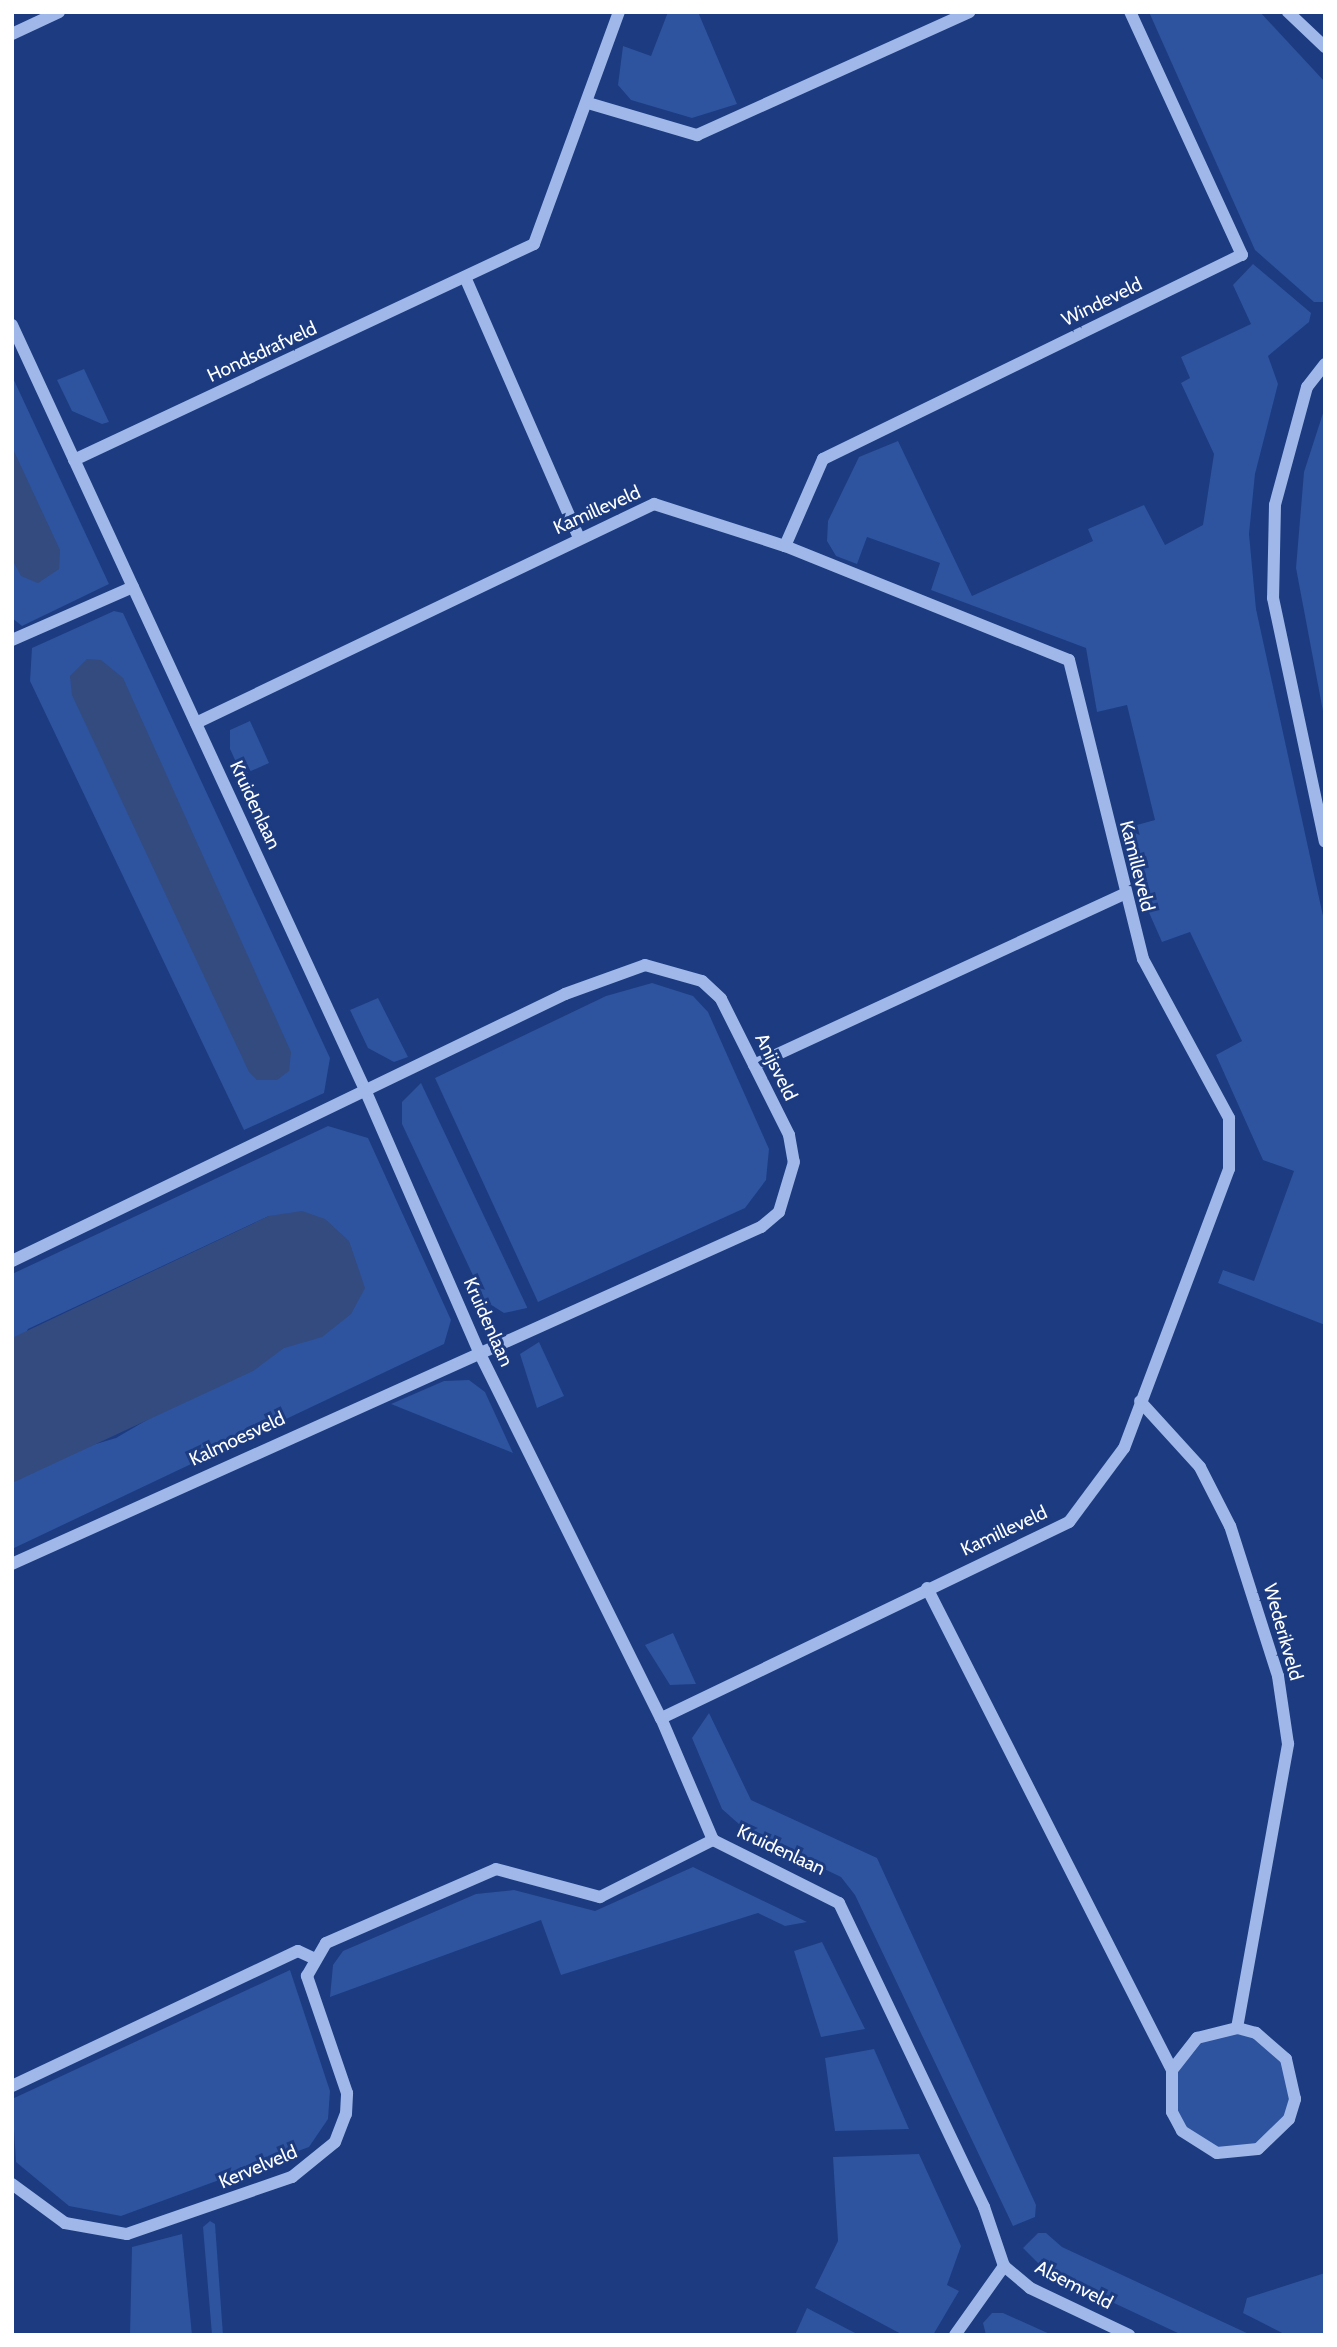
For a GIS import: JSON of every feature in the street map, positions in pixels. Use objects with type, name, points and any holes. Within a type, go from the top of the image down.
[{"type":"street","points":[[12,34],[59,12]]},
{"type":"street","name":"Hondsdrafveld","points":[[74,460],[534,244],[588,103],[619,12]]},
{"type":"street","points":[[588,103],[697,135],[970,12]]},
{"type":"street","name":"Windeveld","points":[[785,546],[823,459],[1241,255],[1130,12]]},
{"type":"street","points":[[1288,12],[1323,40]]},
{"type":"street","points":[[465,277],[579,538]]},
{"type":"street","name":"Kruidenlaan","points":[[12,325],[366,1092],[478,1350],[661,1718],[713,1840],[839,1903],[985,2207],[1004,2266]]},
{"type":"street","points":[[1325,364],[1307,387],[1275,505],[1273,598],[1325,842]]},
{"type":"street","name":"Kamilleveld","points":[[196,723],[654,504],[785,546],[1069,660],[1122,895],[1143,959],[1228,1118],[1229,1169],[1124,1448],[1069,1522],[661,1718]]},
{"type":"street","points":[[12,640],[133,587]]},
{"type":"street","points":[[754,1065],[1122,895]]},
{"type":"street","name":"Anijsveld","points":[[366,1092],[617,970],[645,965],[702,981],[721,999],[754,1065],[794,1162],[779,1212],[761,1227],[478,1350]]},
{"type":"street","points":[[12,1261],[366,1092]]},
{"type":"street","name":"Kalmoesveld","points":[[12,1564],[478,1350]]},
{"type":"street","name":"Wederikveld","points":[[1140,1401],[1200,1467],[1230,1526],[1278,1676],[1288,1744],[1237,2028]]},
{"type":"street","points":[[927,1588],[1172,2070],[1172,2112],[1182,2131],[1217,2153],[1258,2150],[1289,2119],[1294,2078],[1273,2044],[1237,2028],[1197,2038],[1172,2070]]},
{"type":"street","points":[[12,2086],[298,1951],[313,1958],[326,1943],[496,1869],[600,1897],[713,1840]]},
{"type":"street","name":"Kervelveld","points":[[12,2184],[65,2223],[127,2234],[292,2177],[314,2164],[335,2142],[347,2093],[307,1976],[313,1958]]},
{"type":"street","points":[[955,2335],[1004,2266]]},
{"type":"street","name":"Alsemveld","points":[[1004,2266],[1030,2288],[1129,2335]]},
{"type":"shaded area","points":[[668,12],[698,12],[737,104],[692,118],[631,100],[618,85],[623,46],[651,56]]},
{"type":"shaded area","points":[[1149,12],[1260,12],[1325,82],[1325,302],[1314,302],[1255,250]]},
{"type":"shaded area","points":[[1253,264],[1311,313],[1309,322],[1268,356],[1278,384],[1255,474],[1249,534],[1256,609],[1325,925],[1325,1325],[1218,1283],[1223,1270],[1254,1281],[1294,1171],[1263,1160],[1216,1055],[1242,1041],[1190,932],[1162,942],[1136,883],[1126,828],[1155,820],[1127,705],[1097,712],[1086,648],[931,590],[940,563],[867,537],[857,564],[836,556],[827,541],[828,521],[859,457],[898,441],[972,596],[1093,541],[1088,529],[1144,505],[1165,545],[1203,525],[1214,454],[1181,383],[1190,378],[1181,357],[1251,324],[1233,285]]},
{"type":"shaded area","points":[[84,369],[109,422],[102,424],[72,411],[57,380]]},
{"type":"shaded area","points":[[12,376],[109,584],[22,626],[12,618]]},
{"type":"shaded area","points":[[1325,407],[1325,722],[1296,568],[1304,472]]},
{"type":"shaded area","points":[[12,447],[60,550],[59,569],[38,583],[21,576],[12,559]]},
{"type":"shaded area","points":[[114,611],[123,613],[330,1058],[324,1093],[244,1130],[30,681],[32,648]]},
{"type":"shaded area","points":[[87,659],[101,660],[123,678],[291,1052],[289,1071],[277,1080],[257,1080],[249,1072],[72,695],[70,676]]},
{"type":"shaded area","points":[[250,721],[269,763],[242,775],[230,749],[230,730]]},
{"type":"shaded area","points":[[652,983],[693,996],[708,1012],[769,1149],[766,1180],[745,1208],[538,1302],[435,1078],[606,996]]},
{"type":"shaded area","points":[[378,998],[408,1057],[394,1062],[368,1048],[350,1010]]},
{"type":"shaded area","points":[[421,1083],[527,1308],[504,1313],[485,1301],[402,1124],[402,1102]]},
{"type":"shaded area","points":[[328,1126],[368,1138],[451,1320],[444,1344],[12,1549],[12,1469],[116,1438],[164,1410],[269,1216],[28,1329],[12,1360],[12,1274]]},
{"type":"shaded area","points":[[302,1211],[325,1219],[349,1241],[365,1288],[351,1314],[322,1337],[284,1348],[253,1371],[12,1483],[12,1338],[269,1216]]},
{"type":"shaded area","points":[[539,1342],[564,1396],[537,1408],[520,1354]]},
{"type":"shaded area","points":[[469,1380],[485,1392],[513,1453],[391,1404],[444,1381]]},
{"type":"shaded area","points":[[673,1633],[696,1684],[670,1685],[645,1645]]},
{"type":"shaded area","points":[[709,1713],[751,1800],[877,1858],[1036,2205],[1035,2217],[1013,2226],[855,1895],[841,1877],[749,1833],[722,1809],[692,1738]]},
{"type":"shaded area","points":[[693,1867],[807,1922],[785,1926],[758,1913],[561,1975],[541,1920],[330,1997],[333,1965],[343,1951],[476,1894],[514,1890],[595,1911]]},
{"type":"shaded area","points":[[822,1942],[865,2029],[821,2037],[794,1951]]},
{"type":"shaded area","points":[[290,1970],[330,2091],[328,2119],[309,2147],[121,2216],[69,2206],[16,2162],[12,2099]]},
{"type":"shaded area","points":[[1231,2031],[1254,2036],[1274,2049],[1287,2069],[1292,2092],[1287,2115],[1274,2135],[1254,2148],[1231,2153],[1208,2148],[1188,2135],[1175,2115],[1170,2092],[1175,2069],[1188,2049],[1208,2036]]},
{"type":"shaded area","points":[[874,2049],[909,2129],[835,2131],[825,2058]]},
{"type":"shaded area","points":[[919,2154],[961,2246],[947,2285],[959,2291],[933,2335],[903,2335],[815,2288],[838,2241],[833,2157]]},
{"type":"shaded area","points":[[210,2221],[215,2224],[223,2335],[212,2335],[203,2227]]},
{"type":"shaded area","points":[[1038,2233],[1046,2233],[1062,2247],[1251,2335],[1182,2335],[1046,2271],[1023,2248]]},
{"type":"shaded area","points":[[182,2234],[192,2335],[130,2335],[132,2247]]},
{"type":"shaded area","points":[[1325,2273],[1325,2335],[1286,2335],[1243,2313],[1247,2298]]},
{"type":"shaded area","points":[[807,2308],[859,2335],[795,2335]]},
{"type":"shaded area","points":[[992,2313],[1003,2313],[1052,2335],[986,2335],[983,2323]]}]
